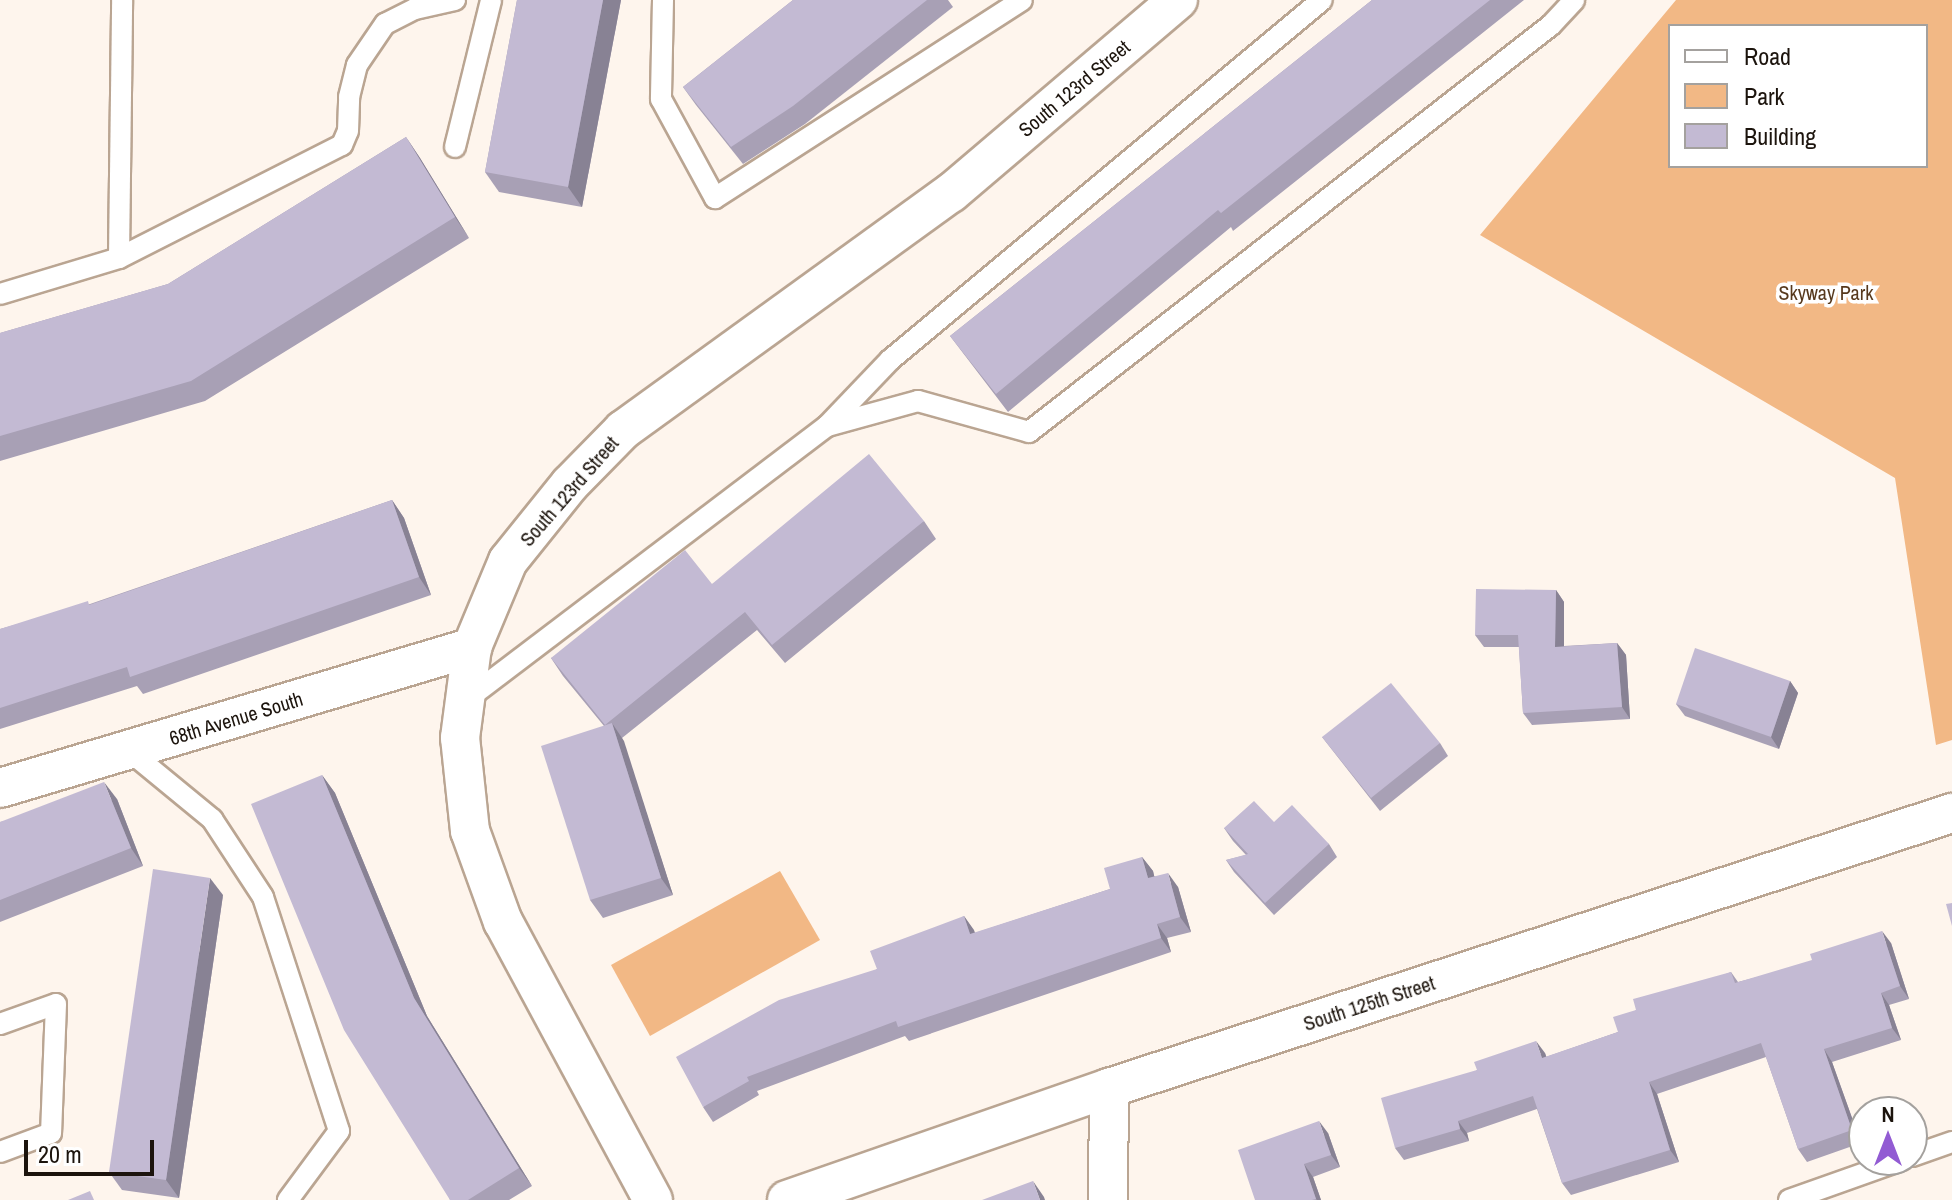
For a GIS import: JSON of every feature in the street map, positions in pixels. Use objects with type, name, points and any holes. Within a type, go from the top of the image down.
[{"type":"street","name":"South 123rd Street","points":[[653,1200],[503,922],[470,831],[460,738],[472,647],[508,561],[570,484],[623,430],[951,193],[1178,0]]},
{"type":"street","name":"68th Avenue South","points":[[0,788],[472,647]]},
{"type":"street","name":"South 125th Street","points":[[787,1200],[1109,1088],[1952,813]]},
{"type":"street","points":[[1108,1200],[1109,1088]]},
{"type":"lane","points":[[119,258],[122,0]]},
{"type":"lane","points":[[0,294],[119,258],[342,145],[348,131],[349,97],[357,65],[385,24],[415,9],[455,0]]},
{"type":"lane","points":[[455,147],[491,0]]},
{"type":"lane","points":[[663,0],[661,99],[715,198],[1022,0]]},
{"type":"lane","points":[[466,700],[827,426],[890,360],[1322,0]]},
{"type":"lane","points":[[827,426],[918,401],[1029,432],[1551,25],[1574,0]]},
{"type":"lane","points":[[128,750],[212,819],[263,897],[339,1131],[288,1200]]},
{"type":"lane","points":[[0,1024],[56,1004],[51,1133],[0,1152]]},
{"type":"lane","points":[[1928,1150],[1952,1142]]},
{"type":"lane","points":[[1789,1200],[1857,1176]]},
{"type":"green space","name":"Skyway Park","points":[[1676,0],[1952,0],[1952,740],[1936,745],[1895,478],[1480,235]]},
{"type":"green space","points":[[780,871],[820,940],[650,1036],[611,965]]},
{"type":"building","points":[[517,0],[603,0],[568,187],[485,172]]},
{"type":"building","points":[[793,0],[927,0],[793,106],[731,147],[683,87]]},
{"type":"building","points":[[1372,0],[1490,0],[1221,213],[1218,210],[996,394],[950,336]]},
{"type":"building","points":[[406,137],[455,217],[191,381],[0,436],[0,333],[168,284]]},
{"type":"building","points":[[869,454],[924,521],[772,645],[745,612],[605,725],[551,658],[685,550],[712,584]]},
{"type":"building","points":[[392,500],[419,577],[130,677],[127,667],[0,708],[0,629],[88,601],[89,605]]},
{"type":"building","points":[[1476,589],[1556,590],[1555,647],[1617,643],[1622,707],[1523,713],[1518,635],[1475,635]]},
{"type":"building","points":[[1695,648],[1790,681],[1771,737],[1676,704]]},
{"type":"building","points":[[1391,683],[1440,743],[1371,798],[1322,737]]},
{"type":"building","points":[[612,723],[661,878],[590,900],[541,746]]},
{"type":"building","points":[[322,775],[414,998],[519,1168],[468,1200],[450,1200],[344,1030],[251,804]]},
{"type":"building","points":[[104,782],[131,848],[0,900],[0,822]]},
{"type":"building","points":[[1254,801],[1274,822],[1292,805],[1329,844],[1265,903],[1226,860],[1248,854],[1224,828]]},
{"type":"building","points":[[1142,857],[1148,878],[1168,873],[1180,917],[1157,924],[1161,938],[898,1027],[896,1021],[747,1077],[749,1081],[703,1107],[676,1057],[779,1000],[877,969],[870,951],[964,916],[970,934],[1110,889],[1104,868]]},
{"type":"building","points":[[153,869],[210,878],[166,1180],[109,1172]]},
{"type":"building","points":[[1952,903],[1952,926],[1946,904]]},
{"type":"building","points":[[1882,931],[1900,986],[1881,993],[1892,1028],[1824,1049],[1848,1118],[1848,1131],[1798,1149],[1761,1043],[1649,1082],[1670,1150],[1562,1183],[1533,1096],[1458,1121],[1460,1129],[1395,1148],[1381,1098],[1477,1070],[1474,1062],[1536,1041],[1542,1058],[1618,1032],[1613,1017],[1636,1010],[1633,999],[1731,972],[1735,983],[1812,960],[1810,954]]},
{"type":"building","points":[[1319,1121],[1331,1155],[1304,1164],[1316,1199],[1255,1200],[1238,1150]]},
{"type":"building","points":[[1033,1181],[1040,1200],[982,1200]]},
{"type":"building","points":[[90,1191],[94,1200],[68,1200]]}]
